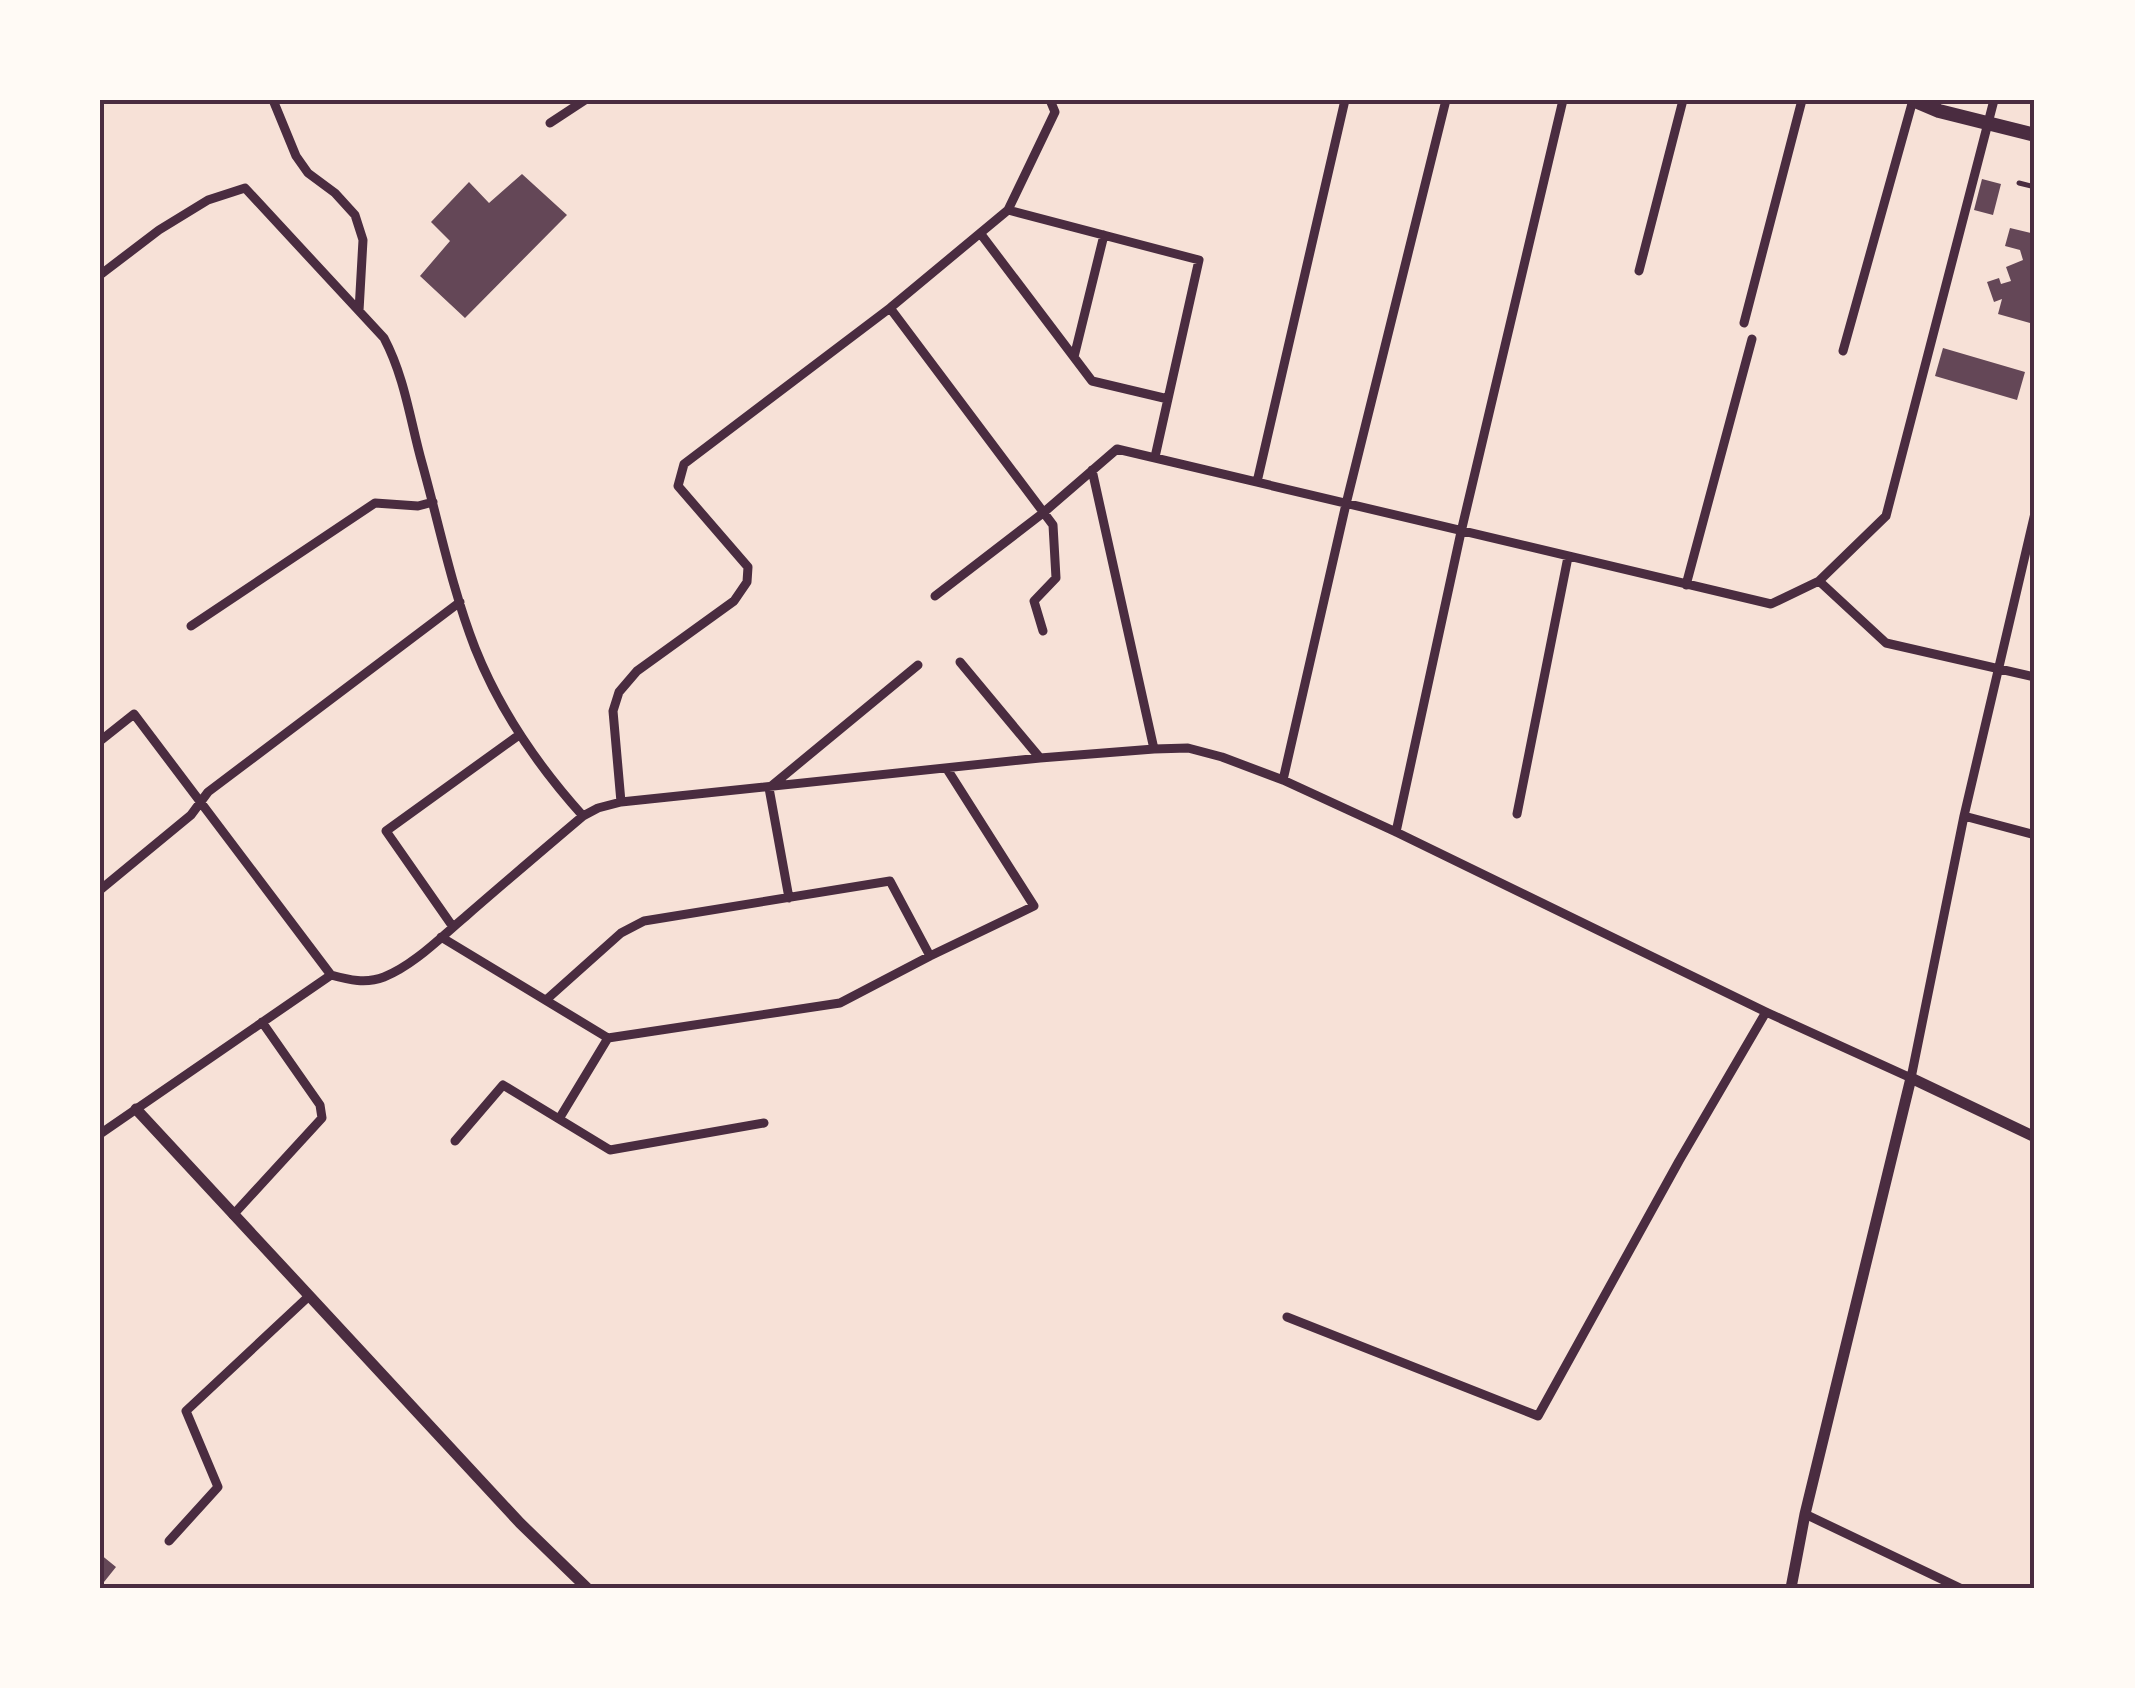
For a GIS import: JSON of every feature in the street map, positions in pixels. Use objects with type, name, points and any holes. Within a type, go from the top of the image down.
[{"type":"main road","points":[[1913,100],[1939,111],[2035,136]]},
{"type":"street","points":[[273,100],[296,156],[308,173],[355,215],[363,240],[359,312]]},
{"type":"street","points":[[550,123],[585,100]]},
{"type":"street","points":[[621,802],[613,711],[619,692],[638,671],[734,601],[747,582],[748,567],[678,486],[684,464],[890,308],[1008,210],[1056,112],[1050,100]]},
{"type":"street","points":[[1257,482],[1345,100]]},
{"type":"street","points":[[1283,780],[1346,504],[1446,100]]},
{"type":"street","points":[[1396,832],[1460,532],[1564,100]]},
{"type":"street","points":[[1640,271],[1683,100]]},
{"type":"street","points":[[1744,324],[1802,100]]},
{"type":"street","points":[[1843,351],[1913,100]]},
{"type":"street","points":[[935,596],[1044,513],[1118,450],[1771,604],[1819,581],[1886,516],[1994,100]]},
{"type":"street","points":[[100,275],[159,230],[208,200],[245,188],[384,338],[398,364],[460,602],[476,648],[519,735],[582,816]]},
{"type":"street","points":[[1008,210],[1199,260],[1155,457]]},
{"type":"street","points":[[980,233],[1092,382],[1168,399]]},
{"type":"street","points":[[1074,357],[1104,234]]},
{"type":"street","points":[[890,308],[1052,525],[1056,578],[1034,601],[1043,631]]},
{"type":"street","points":[[1686,585],[1752,339]]},
{"type":"street","points":[[1092,470],[1154,749]]},
{"type":"street","points":[[191,626],[375,503],[418,506],[433,502]]},
{"type":"street","points":[[1791,1588],[1805,1514],[1911,1078],[1964,816],[2035,513]]},
{"type":"street","points":[[1517,814],[1568,557]]},
{"type":"street","points":[[1819,581],[1886,643],[2035,677]]},
{"type":"street","points":[[100,890],[191,816],[208,792],[460,602]]},
{"type":"street","points":[[960,662],[1040,758]]},
{"type":"street","points":[[769,788],[918,665]]},
{"type":"street","points":[[100,741],[134,714],[331,975],[352,981],[388,976],[442,937],[582,816],[598,808],[621,802],[1040,758],[1188,748],[1283,780],[2035,1137]]},
{"type":"street","points":[[453,927],[386,831],[519,735]]},
{"type":"street","points":[[442,937],[608,1038],[840,1003],[1034,906],[947,769]]},
{"type":"street","points":[[769,788],[789,898]]},
{"type":"street","points":[[1964,816],[2035,835]]},
{"type":"street","points":[[546,1000],[621,933],[644,921],[890,881],[930,956]]},
{"type":"street","points":[[100,1134],[331,975]]},
{"type":"street","points":[[1288,1317],[1538,1416],[1766,1012]]},
{"type":"street","points":[[233,1215],[322,1118],[320,1104],[262,1022]]},
{"type":"street","points":[[560,1120],[608,1038]]},
{"type":"street","points":[[455,1141],[503,1086],[610,1150],[764,1124]]},
{"type":"street","points":[[136,1109],[520,1523],[588,1588]]},
{"type":"street","points":[[169,1541],[218,1487],[186,1411],[308,1297]]},
{"type":"street","points":[[1805,1514],[1960,1588]]},
{"type":"lane","points":[[2019,183],[2035,187]]},
{"type":"building","points":[[522,174],[567,215],[465,318],[420,276],[450,241],[431,222],[469,182],[489,203]]},
{"type":"building","points":[[1982,179],[2001,184],[1993,215],[1974,210]]},
{"type":"building","points":[[2010,228],[2035,234],[2035,305],[2030,323],[1998,314],[2002,299],[1994,302],[1987,282],[1999,278],[2001,284],[2011,281],[2006,267],[2023,260],[2020,250],[2005,246]]},
{"type":"building","points":[[1943,348],[2025,372],[2017,400],[1935,376]]},
{"type":"building","points":[[100,1554],[116,1567],[100,1587]]}]
